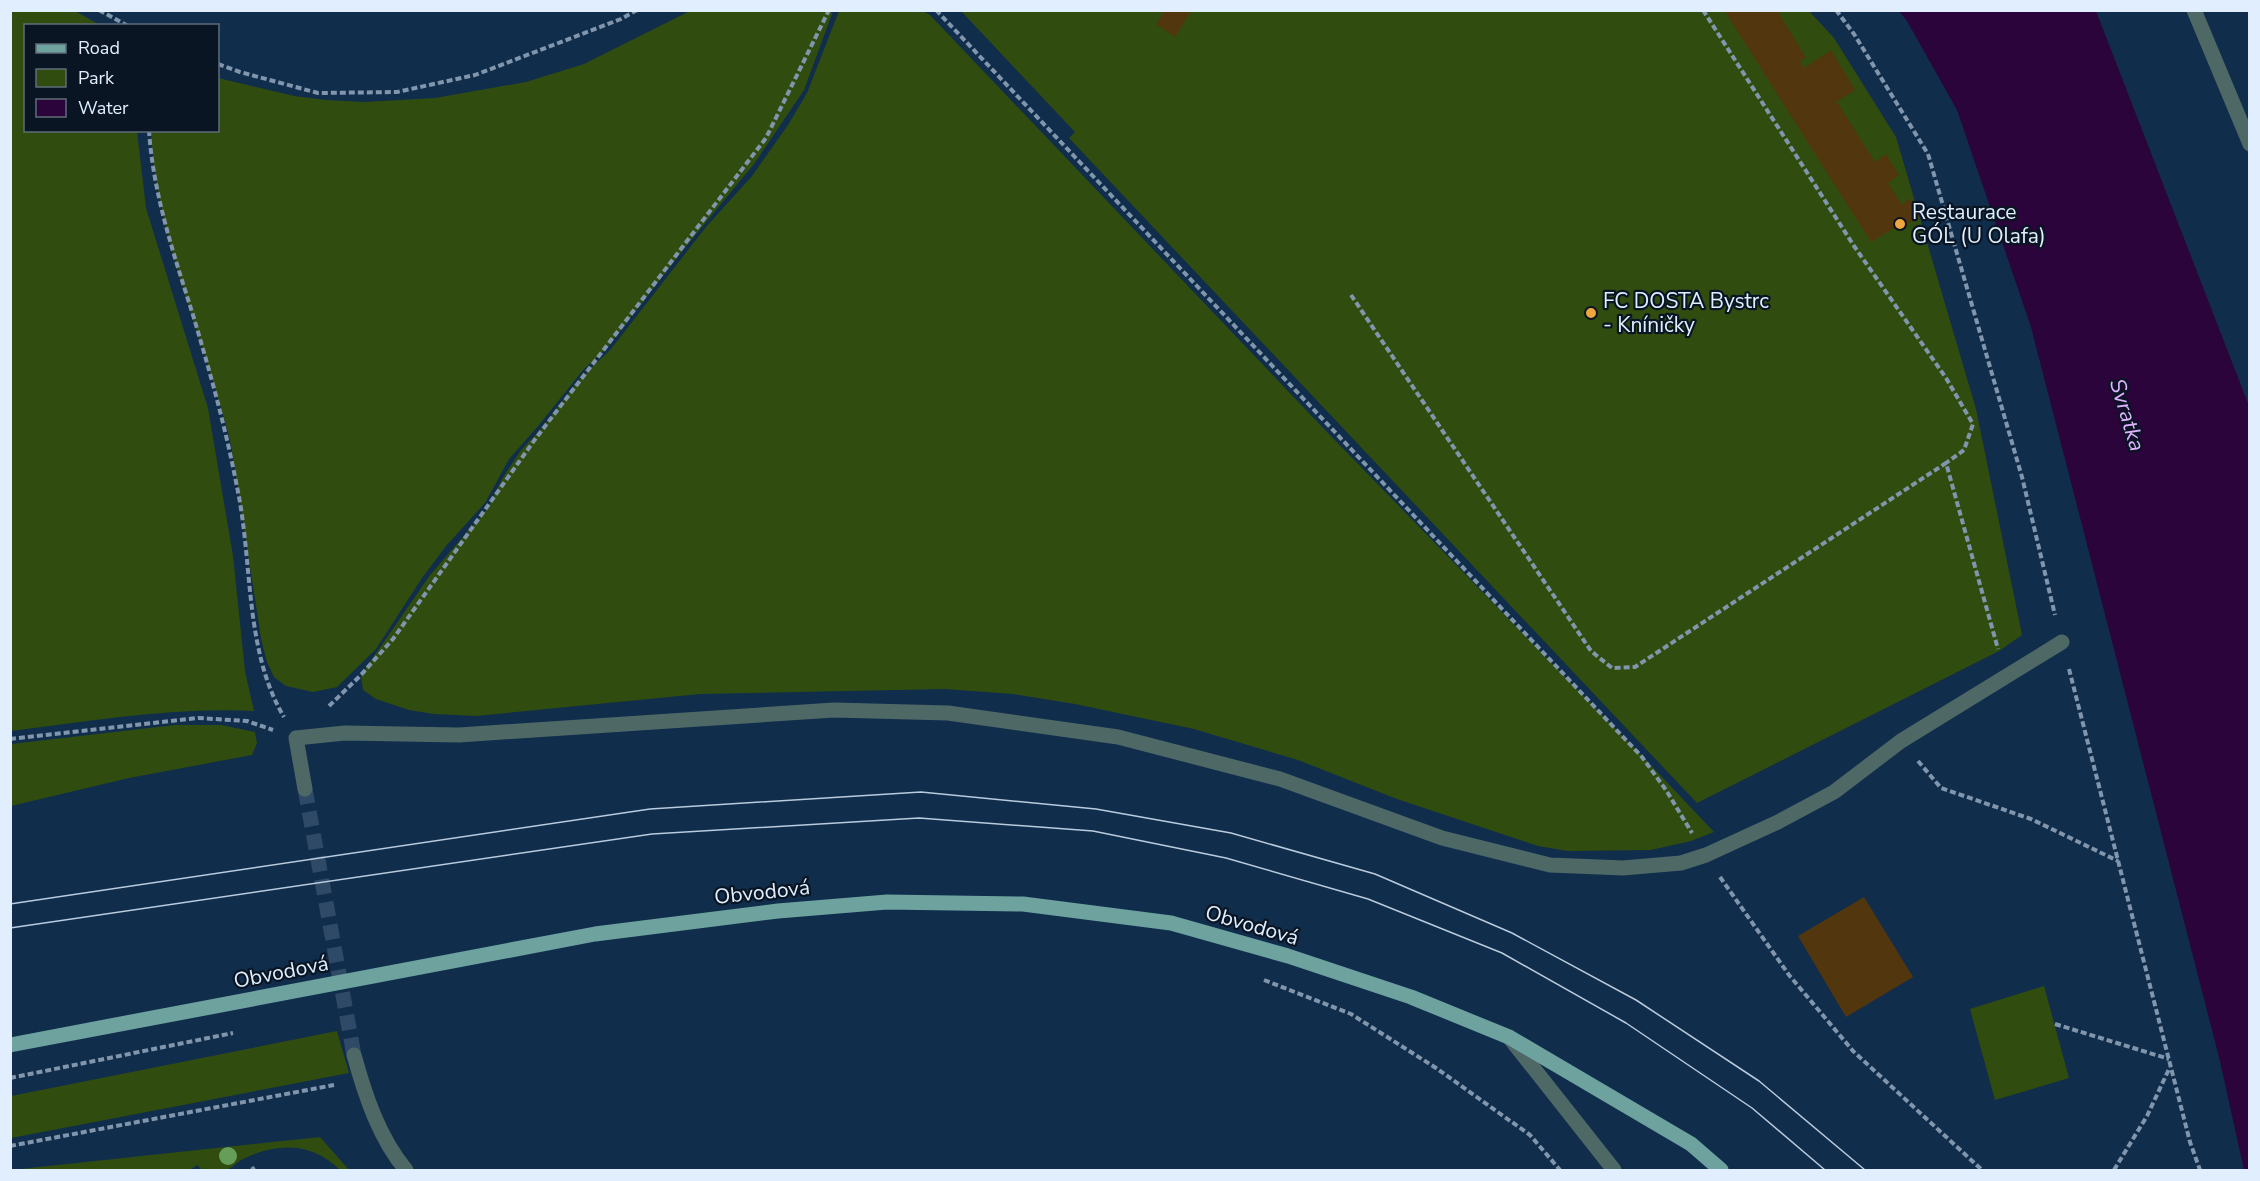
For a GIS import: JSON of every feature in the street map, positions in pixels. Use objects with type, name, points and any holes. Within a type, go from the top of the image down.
[{"type":"main road","name":"Obvodová","points":[[10,1045],[595,934],[778,910],[888,902],[1023,904],[1170,923],[1288,956],[1411,997],[1509,1037],[1691,1144],[1721,1170]]},
{"type":"street","points":[[2194,10],[2250,144]]},
{"type":"street","points":[[304,789],[296,738],[345,733],[459,735],[834,710],[948,713],[1118,736],[1280,779],[1442,838],[1550,865],[1623,868],[1682,863],[1706,855],[1778,822],[1834,792],[1901,741],[2062,642]]},
{"type":"street","name":"Obvodová","points":[[1509,1037],[1614,1170]]},
{"type":"street","points":[[354,1055],[360,1080],[374,1117],[399,1162],[406,1170]]},
{"type":"path","points":[[99,10],[124,24]]},
{"type":"path","points":[[219,64],[318,93],[397,92],[475,75],[621,19],[637,10]]},
{"type":"path","points":[[328,707],[393,639],[536,438],[766,138],[829,10]]},
{"type":"path","points":[[936,10],[1642,757],[1789,975],[1852,1051],[1982,1170]]},
{"type":"path","points":[[1351,295],[1590,651],[1612,668],[1635,667],[1964,450],[1973,424],[1946,378],[1854,246],[1703,10]]},
{"type":"path","points":[[1836,10],[1854,34],[1928,154],[2022,477],[2170,1066],[2190,1142],[2200,1170]]},
{"type":"path","points":[[149,132],[150,156],[160,205],[217,401],[238,489],[257,646],[266,680],[278,708],[296,738]]},
{"type":"path","points":[[1946,463],[1999,651],[2009,674]]},
{"type":"path","points":[[10,740],[198,718],[247,721],[296,738]]},
{"type":"path","points":[[1901,741],[1941,788],[2031,819],[2118,861]]},
{"type":"path","points":[[1254,977],[1351,1014],[1436,1068],[1530,1136],[1560,1170]]},
{"type":"path","points":[[2055,1024],[2169,1059]]},
{"type":"path","points":[[10,1078],[241,1032]]},
{"type":"path","points":[[2114,1170],[2147,1116],[2170,1066]]},
{"type":"path","points":[[10,1146],[360,1080]]},
{"type":"green space","points":[[692,10],[833,11],[804,90],[754,164],[606,349],[583,370],[509,459],[485,503],[446,546],[422,578],[376,649],[337,687],[313,692],[286,686],[274,677],[261,639],[230,440],[169,239],[160,203],[151,132],[219,132],[219,78],[294,96],[365,102],[435,98],[526,82],[584,64]]},
{"type":"green space","points":[[10,11],[75,11],[98,24],[24,24],[24,132],[137,132],[146,208],[208,408],[233,556],[245,671],[254,711],[162,713],[11,731]]},
{"type":"green space","points":[[839,11],[923,11],[930,15],[1325,430],[1714,832],[1691,841],[1651,850],[1568,851],[1538,846],[1397,799],[1298,760],[1194,729],[1075,704],[1013,694],[945,689],[700,694],[476,716],[409,710],[376,699],[363,690],[361,675],[430,575],[488,508],[502,479],[521,450],[542,428],[577,382],[611,349],[706,227],[752,176],[788,125],[807,93]]},
{"type":"green space","name":"FC DOSTA Bystrc - Kníničky","points":[[961,11],[1809,11],[1834,38],[1896,137],[1976,409],[2022,635],[1999,651],[1697,803],[1069,138],[1075,132]]},
{"type":"green space","points":[[175,725],[221,725],[255,732],[257,743],[252,755],[129,778],[11,806],[11,744]]},
{"type":"green space","points":[[2044,986],[2069,1078],[1995,1100],[1970,1009]]},
{"type":"green space","points":[[337,1031],[349,1073],[11,1138],[11,1096]]},
{"type":"green space","points":[[320,1137],[349,1170],[340,1170],[318,1154],[306,1150],[280,1148],[254,1154],[220,1171],[202,1170],[197,1165],[190,1170],[11,1170]]},
{"type":"water","name":"Svratka","points":[[1899,11],[2096,11],[2249,406],[2249,1170],[2244,1170],[2220,1061],[2031,327],[1957,110],[1907,21]]},
{"type":"building","points":[[1165,10],[1192,10],[1175,37],[1156,24]]},
{"type":"building","points":[[1724,10],[1777,10],[1806,58],[1800,61],[1804,68],[1831,50],[1855,90],[1828,107],[1837,102],[1875,162],[1886,154],[1899,175],[1888,183],[1902,205],[1909,198],[1920,216],[1903,227],[1901,224],[1871,242]]},
{"type":"building","points":[[1864,897],[1913,977],[1846,1017],[1798,936]]},
{"type":"tunnel","points":[[305,789],[354,1055]]},
{"type":"tram line","points":[[10,904],[650,809],[921,792],[1096,809],[1231,833],[1375,874],[1512,933],[1636,1000],[1759,1081],[1865,1170]]},
{"type":"tram line","points":[[10,928],[652,834],[919,818],[1093,831],[1226,858],[1368,899],[1502,953],[1626,1023],[1752,1108],[1825,1170]]},
{"type":"place","name":"Restaurace GÓL (U Olafa)","points":[[1900,224]]},
{"type":"place","name":"FC DOSTA Bystrc - Kníničky","points":[[1591,313]]}]
